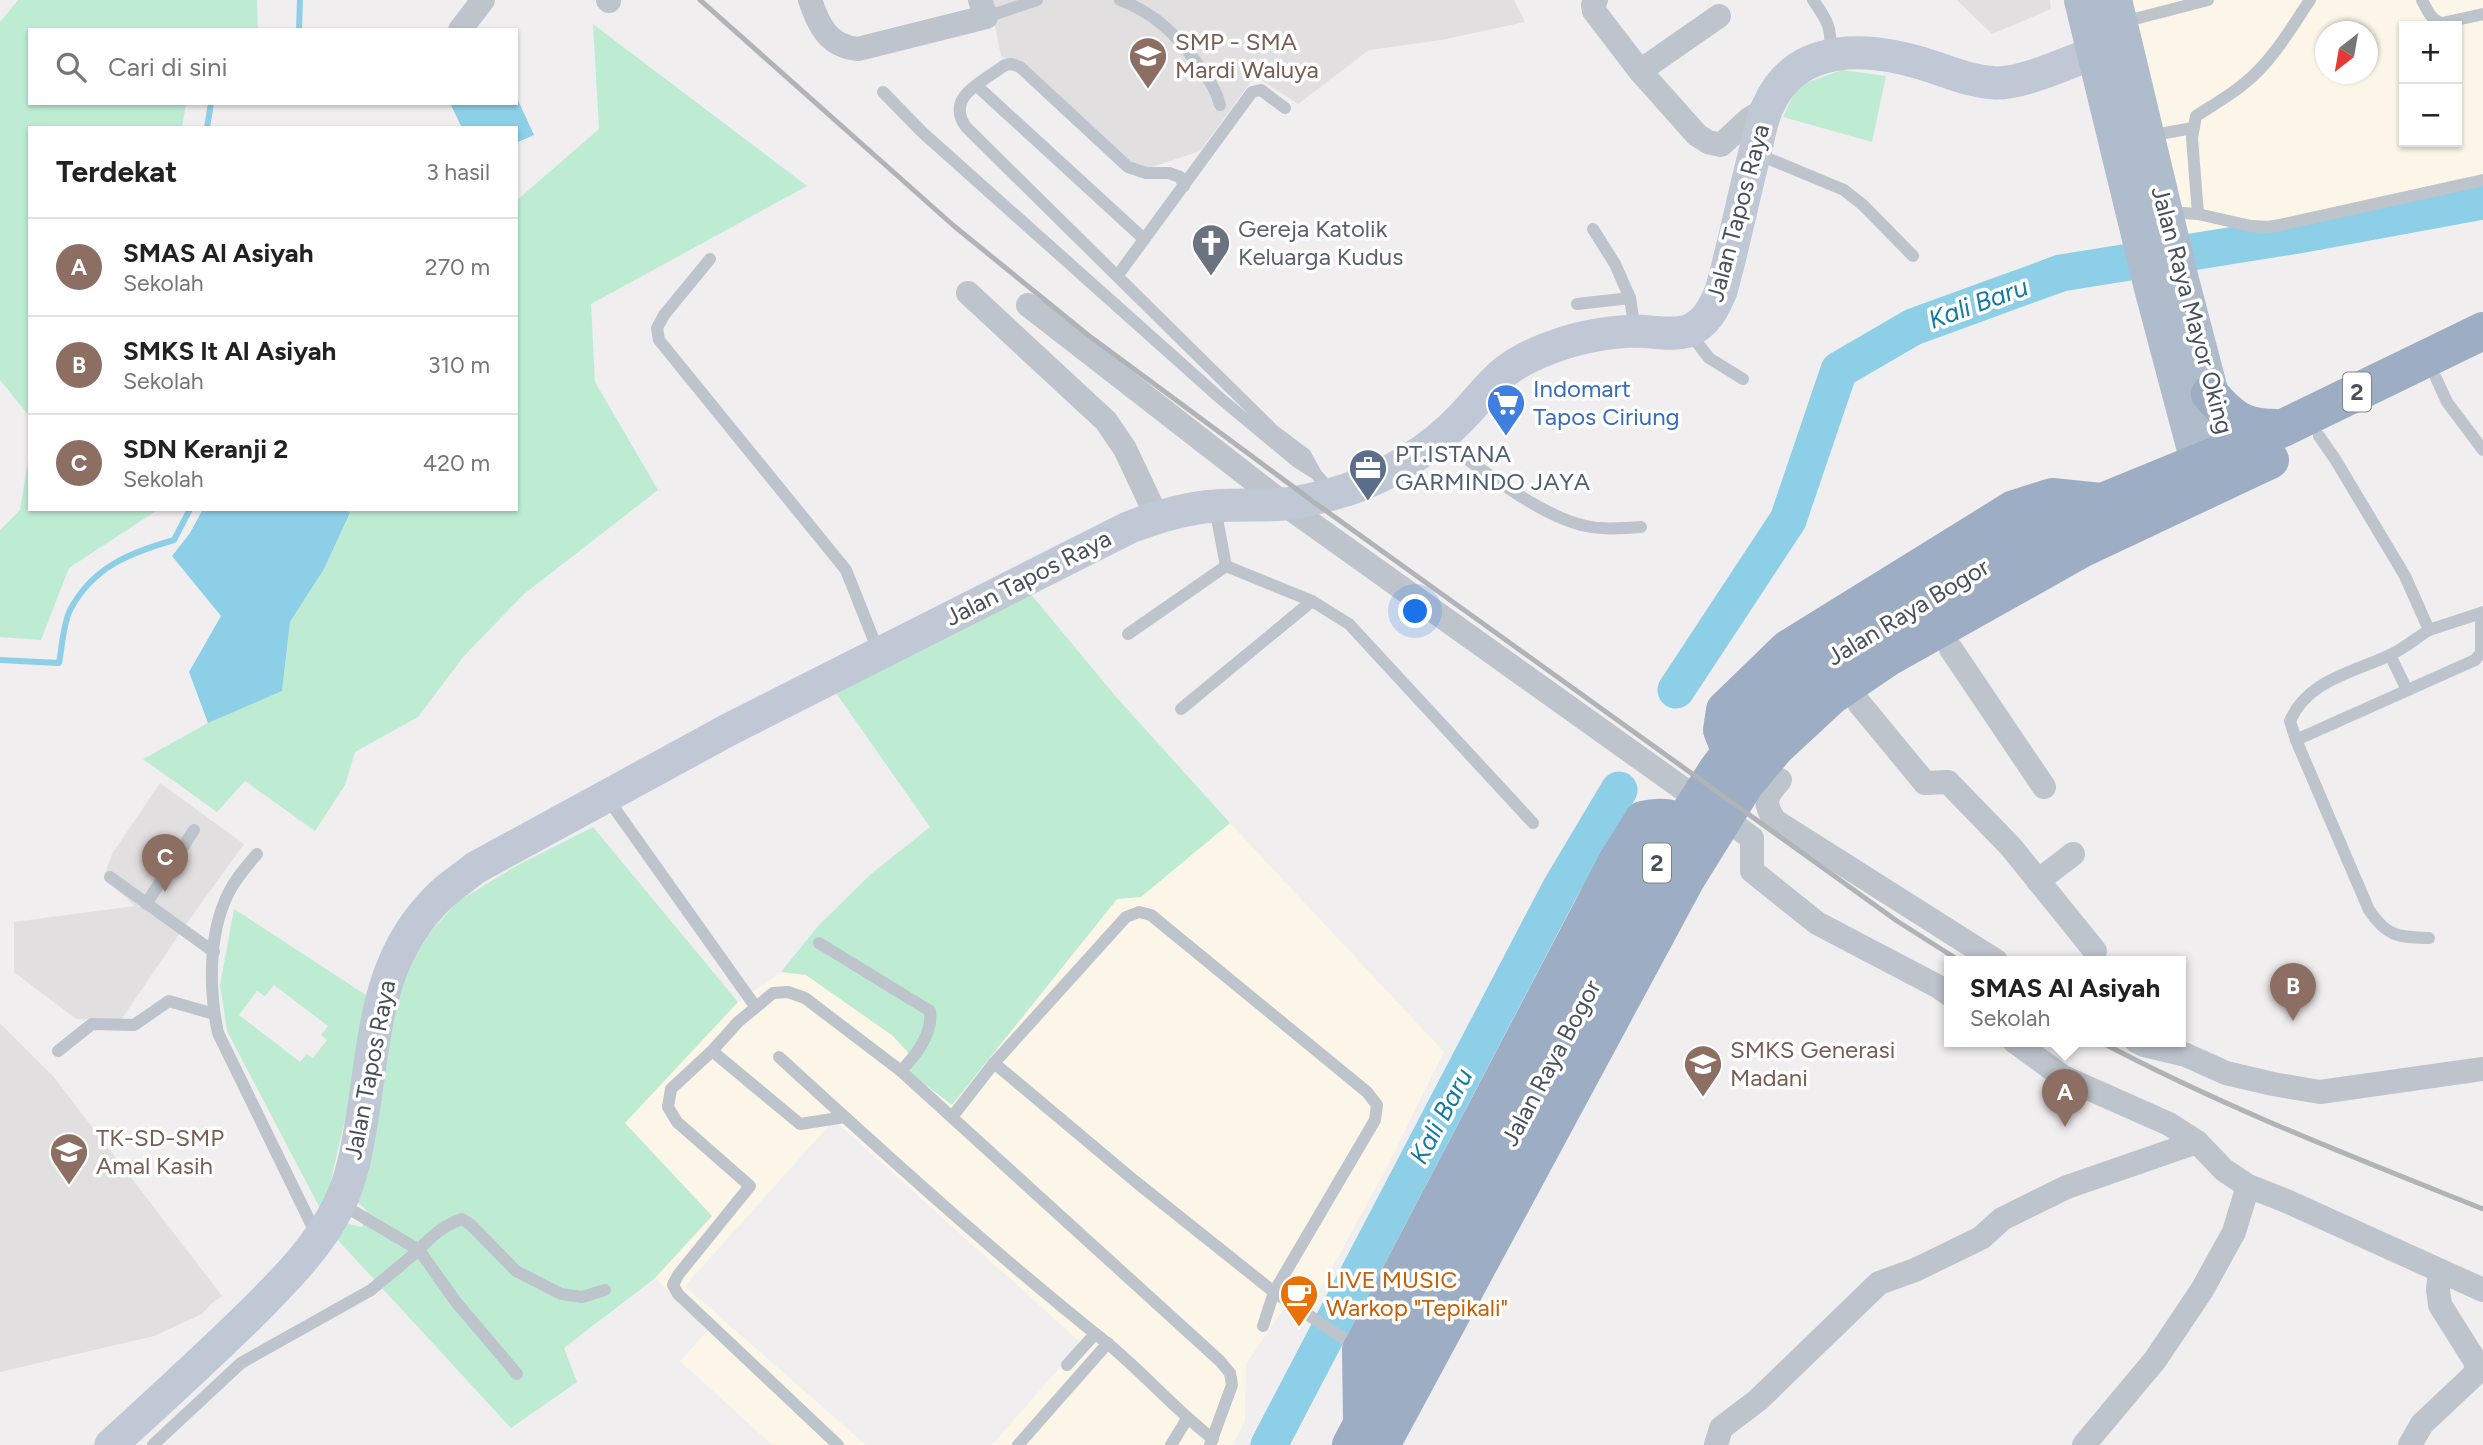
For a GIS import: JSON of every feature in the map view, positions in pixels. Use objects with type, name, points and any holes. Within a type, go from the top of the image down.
[{"type":"highway","name":"Jalan Raya Bogor","points":[[1372,1432],[1415,1351],[1658,862],[1718,769],[1747,730],[1808,673],[1890,617],[2079,538],[2182,501],[2483,331]]},
{"type":"highway","name":"Jalan Raya Bogor","points":[[2079,538],[2102,502],[2215,456],[2301,432],[2436,378],[2483,356]]},
{"type":"highway","points":[[2210,394],[2226,412],[2241,422],[2258,429],[2301,432]]},
{"type":"highway","points":[[2102,502],[2052,497],[2014,509],[1788,649],[1726,710],[1722,730],[1728,745],[1745,762],[1780,780],[1859,703],[1977,631],[2110,559],[2150,531],[2182,501]]},
{"type":"highway","points":[[1659,816],[1678,819],[1699,832],[1714,846],[1719,861],[1454,1343],[1426,1387],[1372,1432],[1354,1346],[1618,859],[1643,820],[1659,816]]},
{"type":"main road","name":"Jalan Raya Mayor Oking","points":[[2079,538],[2097,533],[2137,504],[2223,462],[2215,456],[2166,284],[2167,219],[2146,136],[2110,25],[2083,0]]},
{"type":"main road","name":"Jalan Tapos Raya","points":[[111,1445],[237,1328],[282,1283],[319,1240],[340,1203],[357,1152],[381,995],[393,961],[412,930],[442,894],[475,869],[728,730],[1128,528],[1157,517],[1214,506],[1284,504],[1311,500],[1325,484],[1378,476],[1418,455],[1462,417],[1494,379],[1522,360],[1590,336],[1635,331],[1688,331],[1711,313],[1721,291],[1766,109],[1783,80],[1802,64],[1830,54],[1865,54],[1927,65],[1981,82],[2001,83],[2022,78],[2110,25]]},
{"type":"main road","name":"Jalan Raya Mayor Oking","points":[[2110,25],[2167,219]]},
{"type":"main road","name":"Jalan Raya Mayor Oking","points":[[2166,284],[2210,394],[2215,456]]},
{"type":"street","points":[[462,28],[483,0]]},
{"type":"street","points":[[810,0],[819,24],[841,46],[859,49],[983,8]]},
{"type":"street","points":[[1596,0],[1594,11],[1640,71],[1697,135],[1708,142],[1721,145],[1749,119],[1766,109]]},
{"type":"street","points":[[1640,71],[1719,16]]},
{"type":"street","points":[[968,293],[1106,421],[1125,449],[1157,517]]},
{"type":"street","points":[[1028,305],[1284,504],[1752,838],[1752,871],[1817,923],[1944,991]]},
{"type":"street","points":[[1951,649],[2044,787]]},
{"type":"street","points":[[1859,703],[1925,783],[1948,782],[2011,847],[2095,951]]},
{"type":"street","points":[[1780,780],[1768,794],[1767,808],[1775,821],[1988,956]]},
{"type":"street","points":[[1719,861],[1738,828]]},
{"type":"street","points":[[2038,881],[2073,854]]},
{"type":"street","points":[[2022,1047],[2063,1077],[2169,1124],[2197,1142],[2224,1170],[2248,1186],[2483,1290]]},
{"type":"street","points":[[2152,1047],[2186,1055],[2227,1073],[2320,1091],[2483,1069]]},
{"type":"street","points":[[1716,1445],[1721,1428],[1758,1401],[1879,1283],[1914,1270],[1981,1238],[2002,1219],[2067,1187],[2197,1142]]},
{"type":"street","points":[[2084,1445],[2155,1360],[2202,1290],[2234,1232],[2248,1186]]},
{"type":"street","points":[[2410,1445],[2422,1424],[2473,1376],[2477,1368],[2440,1306],[2440,1271]]},
{"type":"lane","points":[[983,8],[1037,0]]},
{"type":"lane","points":[[1120,0],[1163,23],[1178,38],[1211,83],[1220,105]]},
{"type":"lane","points":[[1813,0],[1831,32],[1830,54]]},
{"type":"lane","points":[[2110,25],[2162,6],[2208,0]]},
{"type":"lane","points":[[2310,0],[2275,52],[2258,70],[2246,82],[2196,116],[2167,219],[2272,227],[2483,180]]},
{"type":"lane","points":[[2422,0],[2429,14],[2442,23],[2483,14]]},
{"type":"lane","points":[[1184,186],[1180,177],[1169,173],[1146,173],[1128,167],[1020,67],[1013,64],[1005,65],[965,94],[959,105],[960,119],[966,127],[1273,430],[1306,453],[1325,484]]},
{"type":"lane","points":[[977,86],[1144,239]]},
{"type":"lane","points":[[1118,275],[1252,92],[1261,90],[1285,108]]},
{"type":"lane","points":[[883,92],[932,141],[1220,398],[1325,484]]},
{"type":"lane","points":[[2146,136],[2193,128]]},
{"type":"lane","points":[[1755,153],[1844,190],[1863,205],[1913,256]]},
{"type":"lane","points":[[1593,229],[1615,264],[1630,298],[1635,331]]},
{"type":"lane","points":[[710,259],[664,315],[657,328],[659,340],[846,570],[879,653]]},
{"type":"lane","points":[[1577,304],[1630,298]]},
{"type":"lane","points":[[1688,331],[1709,358],[1743,379]]},
{"type":"lane","points":[[2436,378],[2448,402],[2483,450]]},
{"type":"lane","points":[[2301,432],[2405,576],[2429,630]]},
{"type":"lane","points":[[1438,439],[1507,488],[1563,519],[1605,529],[1641,527]]},
{"type":"lane","points":[[1214,506],[1226,566]]},
{"type":"lane","points":[[1226,566],[1312,601],[1349,624],[1533,823]]},
{"type":"lane","points":[[1129,634],[1226,566]]},
{"type":"lane","points":[[1181,709],[1312,601]]},
{"type":"lane","points":[[2296,740],[2476,660],[2481,653],[2482,613],[2429,630],[2390,655],[2308,693],[2290,721],[2296,740],[2369,910],[2378,924],[2394,935],[2429,938]]},
{"type":"lane","points":[[2390,655],[2407,690]]},
{"type":"lane","points":[[615,809],[755,1006]]},
{"type":"lane","points":[[146,904],[194,830]]},
{"type":"lane","points":[[257,854],[237,878],[227,896],[220,919],[212,982],[214,1014],[218,1033],[319,1240]]},
{"type":"lane","points":[[110,877],[214,951]]},
{"type":"lane","points":[[952,1117],[994,1063],[1126,917],[1139,912],[1151,915],[1367,1092],[1377,1105],[1376,1120],[1274,1292],[1263,1326]]},
{"type":"lane","points":[[820,943],[930,1011],[932,1026],[913,1059],[901,1071]]},
{"type":"lane","points":[[779,1057],[1095,1335],[1108,1343],[1212,1442],[1232,1385],[1230,1374],[1225,1367],[901,1071],[805,998],[788,992],[773,993],[755,1006],[671,1089],[668,1107],[677,1122],[750,1186],[678,1275],[673,1285],[678,1294],[838,1445]]},
{"type":"lane","points":[[58,1051],[92,1024],[134,1025],[169,1001],[214,1014]]},
{"type":"lane","points":[[712,1051],[800,1124],[845,1117]]},
{"type":"lane","points":[[994,1063],[1136,1182],[1274,1292],[1354,1346]]},
{"type":"lane","points":[[340,1203],[419,1250],[456,1302],[517,1374]]},
{"type":"lane","points":[[153,1445],[241,1363],[371,1290],[419,1250],[430,1237],[461,1219],[471,1225],[516,1270],[561,1294],[582,1297],[605,1290]]},
{"type":"lane","points":[[1068,1365],[1095,1335]]},
{"type":"lane","points":[[1017,1445],[1108,1343]]},
{"type":"lane","points":[[1171,1445],[1186,1419]]},
{"type":"shaded area","name":"SMP - SMA Mardi Waluya","points":[[990,0],[1514,0],[1525,22],[1441,40],[1369,50],[1298,104],[1255,76],[1200,151],[1143,170],[1118,152],[1028,69],[1001,56]]},
{"type":"shaded area","points":[[1957,0],[2050,0],[2051,9],[1992,34]]},
{"type":"shaded area","points":[[2130,0],[2483,0],[2483,196],[2184,249]]},
{"type":"shaded area","points":[[160,783],[244,844],[121,1020],[76,1019],[14,972],[14,922],[135,906],[104,877],[112,854]]},
{"type":"shaded area","points":[[1230,823],[1444,1052],[1383,1175],[1316,1297],[1289,1301],[1246,1364],[1245,1421],[1233,1445],[992,1445],[1081,1343],[834,1120],[685,1286],[866,1445],[772,1445],[680,1361],[709,1329],[655,1278],[712,1216],[624,1123],[738,1002],[781,972],[806,975],[893,1036],[952,1104],[1117,899],[1141,896]]},
{"type":"shaded area","name":"TK-SD-SMP Amal Kasih","points":[[0,1023],[53,1076],[222,1296],[202,1314],[154,1336],[0,1372]]},
{"type":"green space","points":[[18,0],[257,0],[258,28],[28,28],[28,105],[186,105],[182,126],[28,126],[28,415],[0,380],[0,22]]},
{"type":"green space","points":[[593,24],[807,186],[591,304],[595,382],[658,490],[524,594],[464,656],[418,717],[355,752],[345,785],[315,831],[245,781],[217,812],[143,759],[208,723],[282,690],[290,622],[324,569],[350,514],[347,511],[518,511],[518,199],[599,129]]},
{"type":"green space","points":[[1842,70],[1886,76],[1872,142],[1783,117],[1798,86]]},
{"type":"green space","points":[[28,461],[28,511],[156,511],[69,568],[41,640],[0,637],[0,530],[20,510]]},
{"type":"green space","points":[[1029,592],[1117,698],[1230,823],[1141,897],[1117,899],[952,1105],[910,1073],[913,1058],[893,1036],[806,975],[781,972],[818,926],[871,874],[930,827],[836,693]]},
{"type":"green space","points":[[593,827],[738,1002],[625,1123],[712,1216],[655,1278],[564,1348],[577,1382],[511,1428],[335,1237],[345,1223],[362,1227],[367,1211],[357,1201],[393,1014],[411,962],[428,935],[457,902],[518,865]]},
{"type":"green space","points":[[234,909],[366,995],[348,1107],[323,1214],[227,1031],[220,985]],"holes":[[[274,985],[328,1026],[321,1035],[327,1040],[313,1058],[307,1054],[300,1062],[239,1015],[257,991],[265,996]]]},
{"type":"water","points":[[518,100],[534,135],[518,142],[518,126],[461,126],[451,105],[518,105]]},
{"type":"water","points":[[202,511],[350,513],[324,569],[290,622],[282,691],[208,723],[189,672],[221,616],[172,556],[190,533]]},
{"type":"waterway","points":[[299,28],[300,0]]},
{"type":"waterway","points":[[207,126],[211,105]]},
{"type":"waterway","name":"Kali Baru","points":[[1676,690],[1788,520],[1839,370],[1913,327],[2061,273],[2298,235],[2483,201]]},
{"type":"waterway","points":[[0,660],[59,663],[64,629],[70,610],[79,595],[101,572],[114,564],[142,550],[174,540],[189,511]]},
{"type":"waterway","name":"Kali Baru","points":[[1269,1445],[1560,889],[1619,790]]},
{"type":"railway","points":[[700,0],[954,226],[1088,335],[1311,500],[1897,921],[1952,956]]},
{"type":"railway","points":[[2111,1047],[2241,1109],[2483,1209]]},
{"type":"place","name":"SMP - SMA Mardi Waluya","points":[[1148,90]]},
{"type":"place","name":"Gereja Katolik Keluarga Kudus","points":[[1211,277]]},
{"type":"place","name":"Indomart Tapos Ciriung","points":[[1506,437]]},
{"type":"place","name":"PT.ISTANA GARMINDO JAYA","points":[[1368,502]]},
{"type":"place","name":"SDN Keranji 2","points":[[165,892]]},
{"type":"place","name":"SMKS It Al Asiyah","points":[[2293,1021]]},
{"type":"place","name":"SMKS Generasi Madani","points":[[1703,1098]]},
{"type":"place","name":"SMAS Al Asiyah","points":[[2065,1127]]},
{"type":"place","name":"TK-SD-SMP Amal Kasih","points":[[69,1186]]},
{"type":"place","name":"LIVE MUSIC Warkop \"Tepikali\"","points":[[1299,1328]]}]
